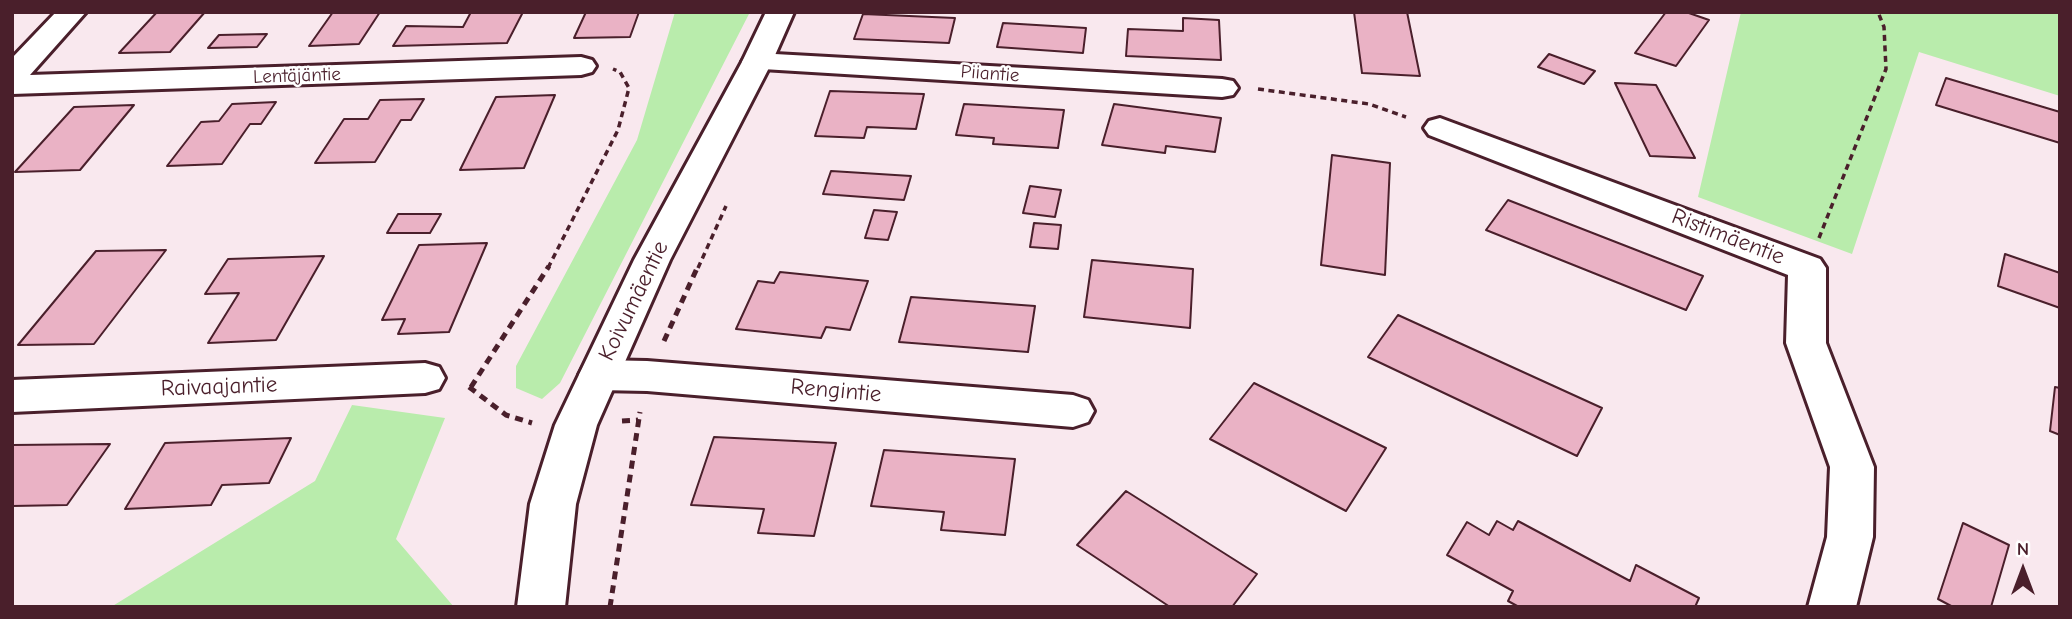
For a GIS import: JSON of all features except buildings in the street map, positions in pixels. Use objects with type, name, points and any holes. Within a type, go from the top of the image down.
[{"type":"street","points":[[12,76],[72,12]]},
{"type":"street","name":"Koivumäentie","points":[[541,607],[553,504],[576,425],[652,260],[757,62],[780,12]]},
{"type":"street","name":"Piiantie","points":[[757,62],[1222,88]]},
{"type":"street","name":"Lentäjäntie","points":[[12,85],[581,66]]},
{"type":"street","name":"Ristimäentie","points":[[1440,128],[1807,268],[1806,343],[1852,467],[1850,537],[1832,607]]},
{"type":"street","name":"Rengintie","points":[[599,375],[648,376],[1073,411]]},
{"type":"street","name":"Raivaajantie","points":[[12,396],[425,378]]},
{"type":"path","points":[[1807,268],[1886,69],[1884,27],[1878,12]]},
{"type":"path","points":[[471,387],[544,275],[618,130],[629,88],[620,72],[607,67],[581,66]]},
{"type":"path","points":[[1222,88],[1275,89],[1369,104],[1440,128]]},
{"type":"path","points":[[610,607],[625,499],[648,376],[731,195]]},
{"type":"path","points":[[425,378],[471,387],[493,408],[521,423]]},
{"type":"green space","points":[[675,12],[750,12],[560,383],[542,399],[516,388],[516,366],[637,140]]},
{"type":"green space","points":[[1741,12],[2060,13],[2060,96],[1919,52],[1852,254],[1698,197]]},
{"type":"green space","points":[[352,405],[445,418],[396,539],[454,607],[111,607],[315,481]]}]
